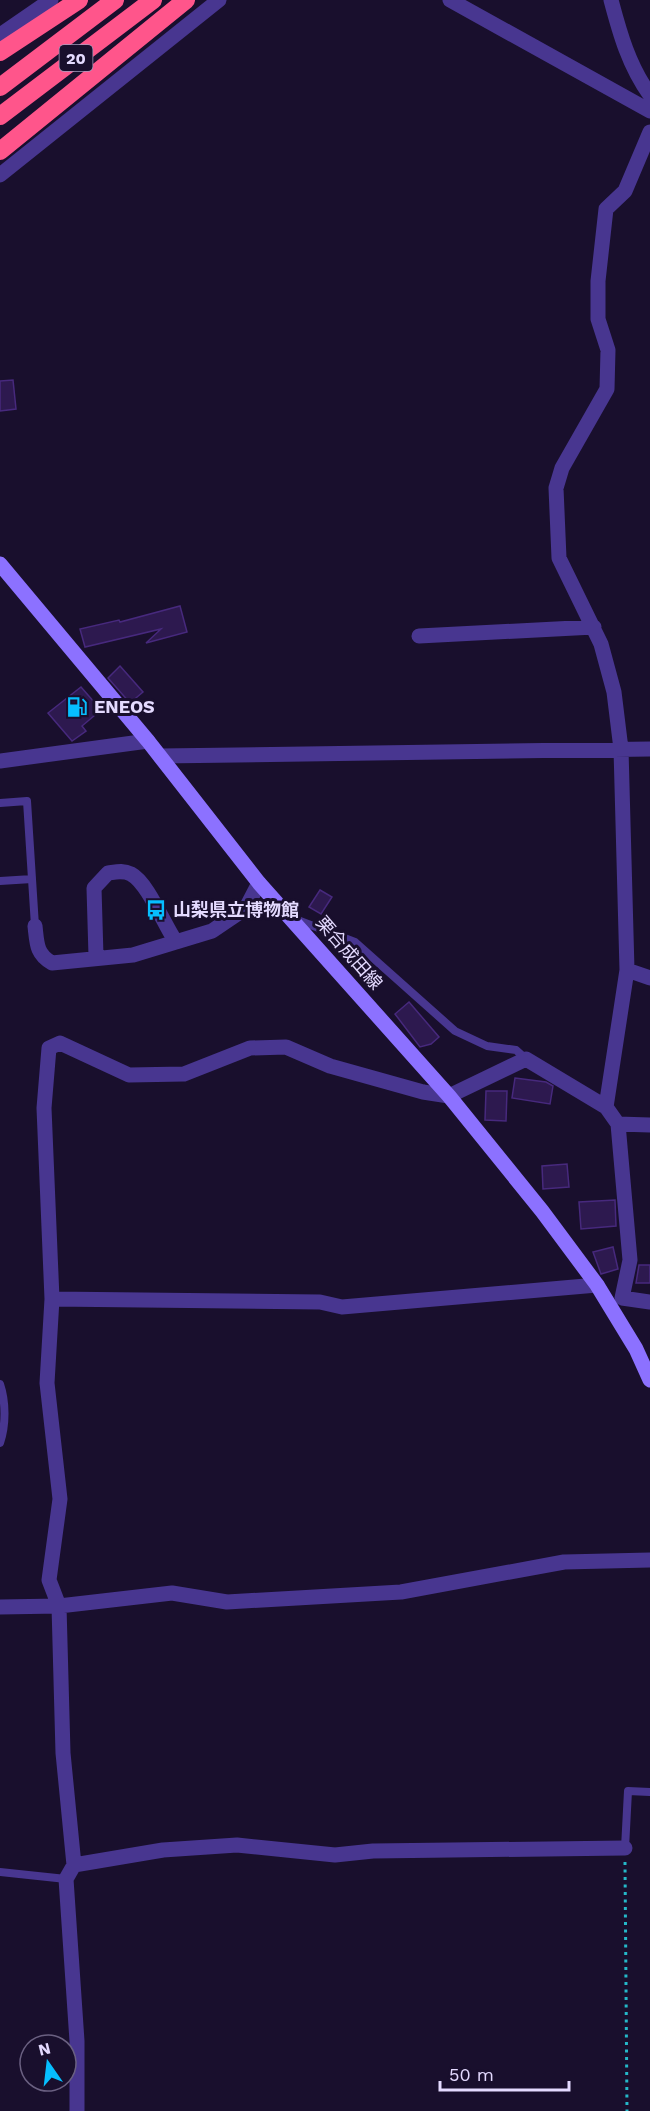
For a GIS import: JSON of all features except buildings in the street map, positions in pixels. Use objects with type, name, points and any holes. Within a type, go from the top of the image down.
[{"type":"highway","points":[[0,52],[79,0]]},
{"type":"highway","name":"20","points":[[0,87],[114,0]]},
{"type":"highway","name":"20","points":[[0,116],[153,0]]},
{"type":"highway","points":[[0,151],[186,0]]},
{"type":"main road","name":"栗合成田線","points":[[0,564],[148,741],[259,883],[294,919],[449,1096],[542,1211],[602,1291],[650,1380]]},
{"type":"street","points":[[0,35],[51,0]]},
{"type":"street","points":[[0,175],[219,0]]},
{"type":"street","points":[[450,0],[650,111]]},
{"type":"street","points":[[611,0],[621,39],[639,79],[650,95]]},
{"type":"street","points":[[606,1107],[627,970],[621,749],[614,692],[594,627],[559,558],[556,488],[562,468],[607,388],[608,350],[598,319],[598,281],[606,209],[625,191],[650,132]]},
{"type":"street","points":[[419,636],[594,627]]},
{"type":"street","points":[[0,761],[148,741]]},
{"type":"street","points":[[160,756],[650,749]]},
{"type":"street","points":[[0,751],[16,759]]},
{"type":"street","points":[[96,956],[94,888],[108,873],[123,871],[134,875],[142,884],[176,942]]},
{"type":"street","points":[[35,926],[37,949],[43,958],[52,963],[96,956],[133,955],[212,931],[246,908],[259,883]]},
{"type":"street","points":[[627,970],[650,978]]},
{"type":"street","points":[[77,2111],[77,2041],[66,1879],[74,1865],[63,1753],[59,1606],[49,1580],[60,1499],[47,1383],[52,1299],[44,1108],[50,1048],[60,1043],[129,1075],[184,1074],[250,1048],[286,1047],[330,1066],[423,1092],[449,1096],[526,1059],[606,1107],[618,1124],[630,1260],[622,1298]]},
{"type":"street","points":[[618,1124],[650,1125]]},
{"type":"street","points":[[52,1299],[320,1302],[342,1307],[602,1291],[622,1298],[650,1302]]},
{"type":"street","points":[[0,1607],[59,1606],[172,1593],[227,1602],[401,1592],[564,1562],[650,1560]]},
{"type":"street","points":[[74,1865],[163,1850],[237,1845],[335,1854],[373,1851],[625,1848]]},
{"type":"lane","points":[[0,803],[27,801],[35,926]]},
{"type":"lane","points":[[0,881],[32,879]]},
{"type":"lane","points":[[294,919],[355,942],[455,1031],[487,1046],[516,1050],[526,1059]]},
{"type":"lane","points":[[0,1384],[4,1396],[3,1434],[0,1443]]},
{"type":"lane","points":[[625,1848],[628,1791],[650,1792]]},
{"type":"lane","points":[[0,1872],[66,1879]]},
{"type":"path","points":[[625,1848],[627,2111]]},
{"type":"place","name":"ENEOS","points":[[77,707]]},
{"type":"place","name":"山梨県立博物館","points":[[156,910]]}]
